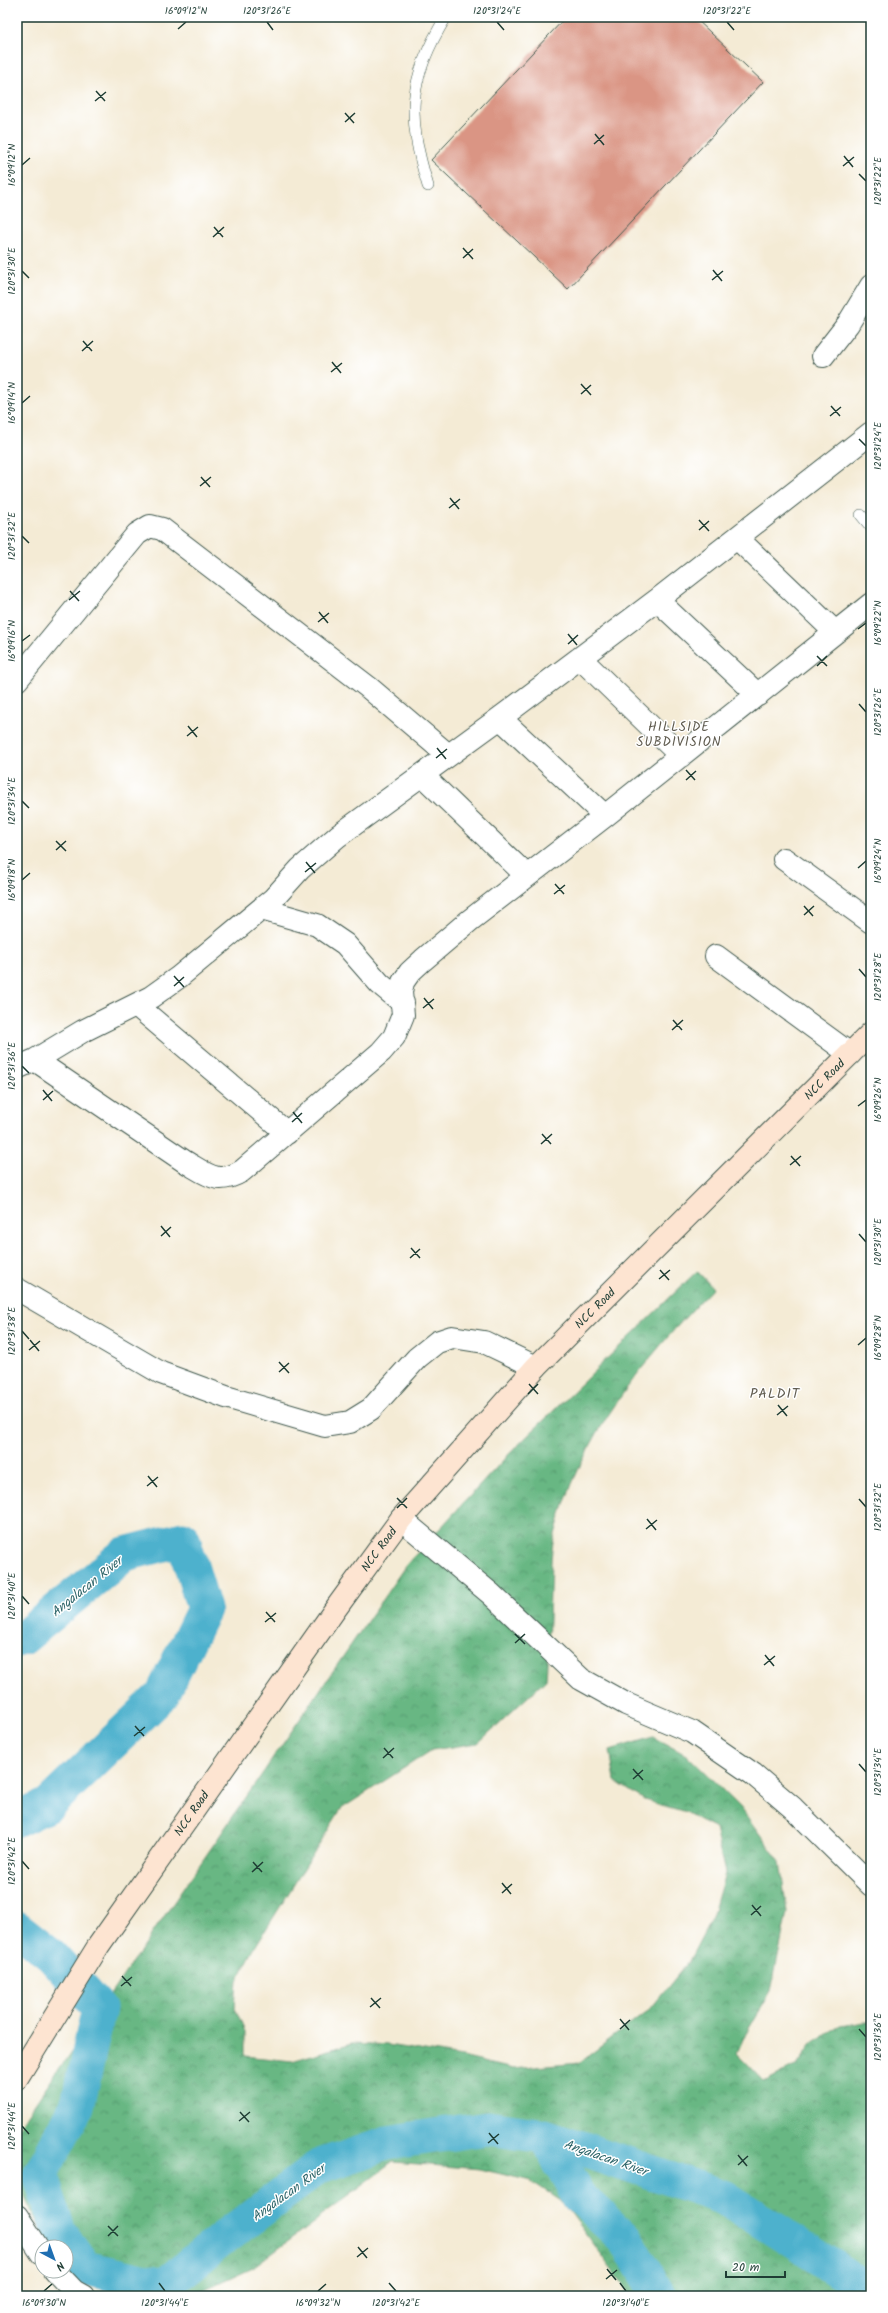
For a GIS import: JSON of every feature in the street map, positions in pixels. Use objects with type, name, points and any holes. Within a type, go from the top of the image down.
[{"type":"street","points":[[823,356],[848,324],[871,286]]},
{"type":"street","points":[[871,433],[657,600],[500,718],[338,836],[300,869],[262,909],[179,977],[151,997],[84,1031],[26,1064],[207,1174],[223,1180],[242,1171],[381,1052],[394,1037],[403,1015],[401,992],[403,982],[410,972],[469,921],[605,816],[871,604]]},
{"type":"street","points":[[17,680],[138,534],[150,526],[162,529],[368,686],[448,756]]},
{"type":"street","points":[[737,538],[836,632]]},
{"type":"street","points":[[657,600],[758,694]]},
{"type":"street","points":[[580,658],[681,756]]},
{"type":"street","points":[[500,718],[605,816]]},
{"type":"street","points":[[422,775],[527,876]]},
{"type":"street","points":[[784,860],[871,922]]},
{"type":"street","points":[[262,909],[317,925],[345,944],[380,984],[403,1003]]},
{"type":"street","points":[[716,956],[850,1054]]},
{"type":"street","points":[[136,1005],[287,1133]]},
{"type":"street","name":"NCC Road","points":[[17,2078],[99,1945],[330,1617],[401,1519],[536,1367],[871,1033]]},
{"type":"street","points":[[17,1289],[160,1373],[226,1397],[326,1426],[350,1422],[371,1409],[417,1358],[437,1342],[452,1337],[484,1342],[536,1367]]},
{"type":"street","points":[[401,1519],[491,1594],[581,1679],[626,1704],[692,1732],[753,1774],[793,1808],[871,1885]]},
{"type":"street","points":[[17,2216],[34,2242]]},
{"type":"street","points":[[63,2279],[74,2291],[83,2296]]},
{"type":"lane","points":[[428,186],[418,152],[413,107],[416,79],[434,36],[446,17]]},
{"type":"lane","points":[[861,515],[871,527]]},
{"type":"green space","points":[[697,1271],[713,1288],[662,1344],[617,1402],[597,1434],[580,1466],[565,1501],[554,1538],[552,1552],[546,1680],[478,1743],[432,1750],[341,1809],[255,1947],[237,1981],[235,2008],[245,2031],[245,2056],[292,2061],[352,2043],[388,2045],[462,2057],[513,2069],[579,2063],[652,2007],[689,1961],[712,1917],[725,1873],[715,1829],[686,1812],[644,1800],[615,1781],[610,1750],[653,1737],[688,1756],[740,1807],[780,1862],[787,1913],[771,1991],[748,2029],[737,2054],[764,2082],[795,2066],[811,2044],[840,2026],[871,2021],[871,2296],[631,2296],[561,2201],[531,2181],[480,2169],[393,2162],[253,2267],[205,2289],[176,2296],[154,2296],[132,2294],[92,2285],[74,2266],[74,2239],[48,2239],[42,2233],[17,2180],[17,2130],[406,1565],[508,1455]]},
{"type":"building","points":[[566,17],[694,17],[763,82],[568,289],[431,160]]},
{"type":"waterway","name":"Angalacan River","points":[[17,1640],[23,1638],[125,1554],[183,1539],[204,1609],[162,1695],[48,1805],[17,1820]]},
{"type":"waterway","name":"Angalacan River","points":[[17,1928],[51,1955],[99,2008],[77,2106],[40,2175],[60,2233],[85,2268],[164,2286],[225,2237],[320,2166],[387,2143],[487,2128],[545,2136],[724,2197],[871,2291]]},
{"type":"waterway","points":[[545,2136],[579,2197],[625,2239],[659,2296]]},
{"type":"district","name":"HILLSIDE SUBDIVISION","points":[[679,734]]},
{"type":"district","name":"PALDIT","points":[[775,1393]]}]
